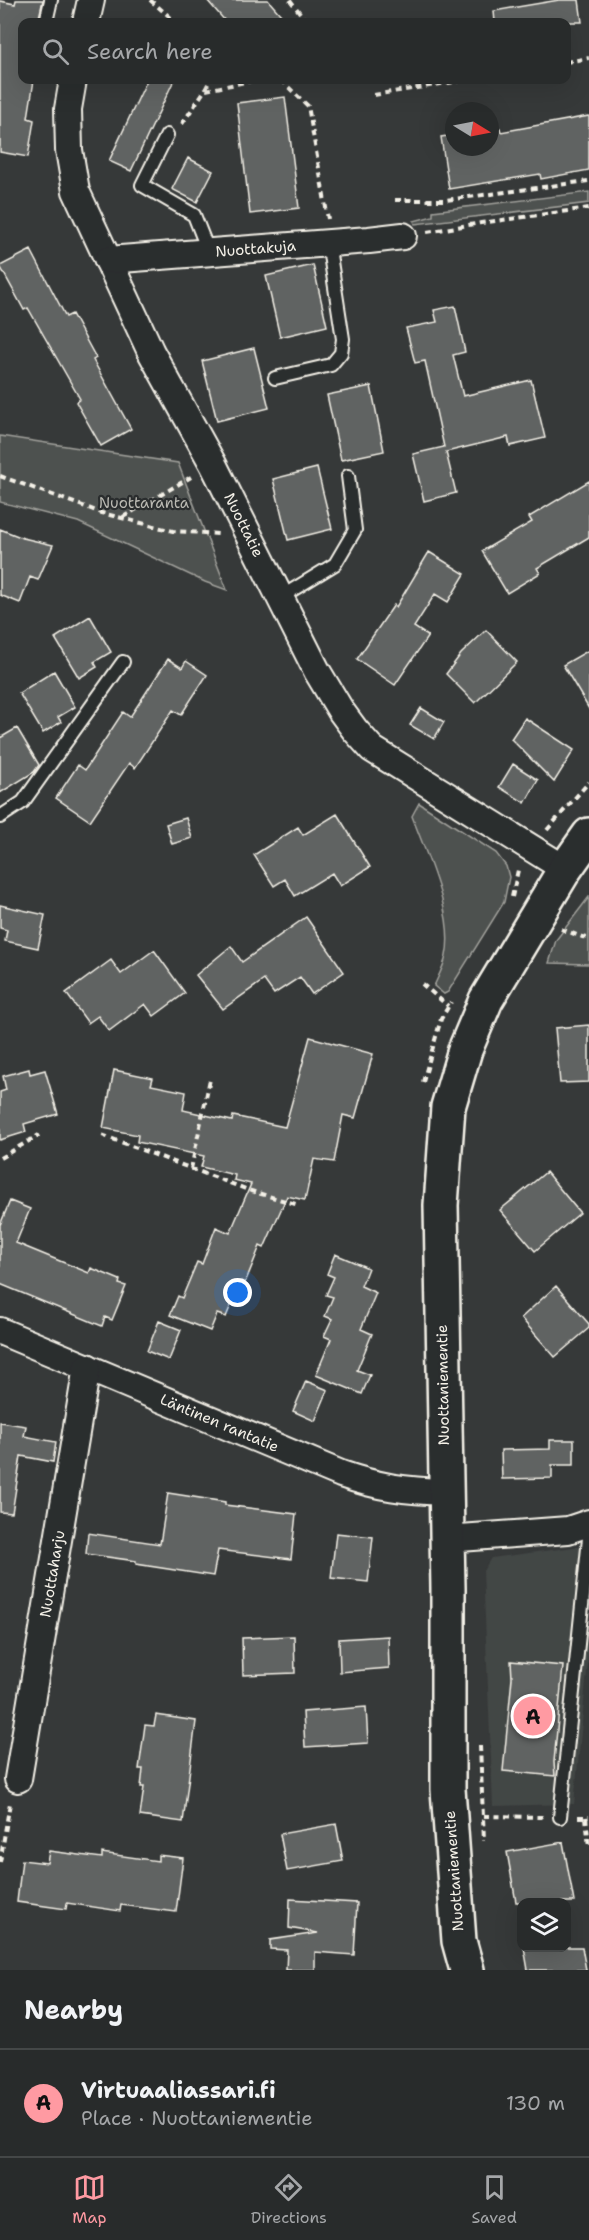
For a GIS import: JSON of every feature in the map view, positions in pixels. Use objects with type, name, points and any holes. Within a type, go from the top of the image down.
[{"type":"main road","name":"Nuottaniementie","points":[[467,1970],[459,1941],[448,1789],[447,1539],[441,1204],[448,1107],[465,1050],[486,1000],[565,869],[589,835]]},
{"type":"street","points":[[87,18],[91,0]]},
{"type":"street","name":"Nuottatie","points":[[72,84],[68,110],[69,150],[76,191],[151,352],[248,532],[317,671],[335,701],[355,730],[372,749],[565,869]]},
{"type":"street","name":"Nuottakuja","points":[[108,260],[403,236]]},
{"type":"street","name":"Läntinen rantatie","points":[[0,1330],[340,1474],[375,1486],[445,1492]]},
{"type":"street","name":"Nuottaharju","points":[[18,1779],[87,1367]]},
{"type":"street","points":[[447,1539],[568,1530],[589,1523]]},
{"type":"lane","points":[[47,18],[51,0]]},
{"type":"lane","points":[[167,135],[142,185],[194,215],[209,253]]},
{"type":"lane","points":[[275,378],[331,365],[341,353],[343,339],[330,242]]},
{"type":"lane","points":[[281,597],[335,564],[355,530],[348,476]]},
{"type":"lane","points":[[0,817],[23,802],[123,662]]},
{"type":"lane","points":[[560,1817],[589,1539]]},
{"type":"path","points":[[150,0],[171,18]]},
{"type":"path","points":[[290,0],[304,18]]},
{"type":"path","points":[[571,61],[589,58]]},
{"type":"path","points":[[167,135],[179,129],[208,84]]},
{"type":"path","points":[[205,90],[236,84]]},
{"type":"path","points":[[285,84],[309,106],[330,242]]},
{"type":"path","points":[[374,95],[441,84]]},
{"type":"path","points":[[395,201],[446,200],[588,181]]},
{"type":"path","points":[[403,236],[481,222],[589,208]]},
{"type":"path","points":[[122,518],[198,473]]},
{"type":"path","points":[[0,476],[102,513],[172,531],[233,534],[248,532]]},
{"type":"path","points":[[533,850],[548,828],[589,782]]},
{"type":"path","points":[[558,928],[589,938]]},
{"type":"path","points":[[423,984],[448,1006]]},
{"type":"path","points":[[191,1169],[210,1078]]},
{"type":"path","points":[[0,1158],[39,1135]]},
{"type":"path","points":[[102,1135],[251,1191],[299,1205]]},
{"type":"path","points":[[480,1736],[484,1851]]},
{"type":"path","points":[[0,1862],[9,1805],[18,1779]]},
{"type":"path","points":[[484,1816],[588,1817],[589,1847]]},
{"type":"shaded area","points":[[589,1545],[589,1651],[574,1804],[493,1806],[483,1571],[491,1558]]},
{"type":"green space","points":[[589,192],[589,203],[415,224],[414,221],[433,216],[433,211]]},
{"type":"green space","name":"Nuottaranta","points":[[0,436],[178,463],[227,590],[205,582],[78,522],[0,502]]},
{"type":"green space","points":[[419,803],[496,853],[506,866],[509,877],[504,902],[448,992],[444,994],[434,986],[446,956],[448,940],[446,922],[438,885],[412,816]]},
{"type":"green space","points":[[589,897],[589,964],[549,963],[556,940]]},
{"type":"building","points":[[16,0],[43,0],[39,18],[18,18],[18,84],[33,84],[28,118],[34,120],[28,157],[0,152],[0,1],[15,4]]},
{"type":"building","points":[[207,0],[268,0],[284,18],[223,18]]},
{"type":"building","points":[[559,0],[579,0],[582,22],[571,22],[571,18],[495,18],[494,11]]},
{"type":"building","points":[[145,84],[172,84],[131,171],[109,161]]},
{"type":"building","points":[[285,97],[299,208],[250,214],[237,103]]},
{"type":"building","points":[[589,116],[589,170],[541,179],[540,174],[449,189],[441,137],[445,136],[445,156],[499,156],[499,128],[501,132]]},
{"type":"building","points":[[188,158],[213,171],[197,202],[172,189]]},
{"type":"building","points":[[31,250],[66,317],[72,314],[96,358],[93,360],[131,429],[101,446],[76,402],[80,399],[28,308],[24,310],[0,266]]},
{"type":"building","points":[[313,265],[327,326],[280,337],[266,276]]},
{"type":"building","points":[[455,306],[465,352],[453,355],[463,396],[531,380],[545,438],[510,446],[508,437],[446,452],[456,493],[424,501],[413,454],[444,447],[425,361],[415,363],[406,328],[437,322],[434,310]]},
{"type":"building","points":[[254,348],[269,408],[217,421],[202,361]]},
{"type":"building","points":[[371,386],[384,451],[341,460],[327,395]]},
{"type":"building","points":[[317,468],[332,529],[288,540],[273,479]]},
{"type":"building","points":[[589,481],[589,537],[537,568],[540,573],[507,593],[482,551],[532,522],[529,517]]},
{"type":"building","points":[[0,529],[23,538],[53,545],[38,580],[30,577],[20,603],[0,595]]},
{"type":"building","points":[[429,552],[465,574],[448,602],[435,594],[414,627],[428,636],[395,685],[357,659],[394,605],[396,607]]},
{"type":"building","points":[[90,616],[111,652],[94,662],[97,667],[79,678],[55,638]]},
{"type":"building","points":[[486,630],[517,662],[475,703],[446,674],[461,654]]},
{"type":"building","points":[[589,650],[589,709],[563,665]]},
{"type":"building","points":[[168,659],[182,668],[186,661],[207,675],[181,715],[173,710],[135,768],[129,763],[90,821],[56,798],[78,765],[85,770],[123,712],[130,717]]},
{"type":"building","points":[[54,671],[75,707],[58,717],[61,722],[43,733],[19,693]]},
{"type":"building","points":[[421,708],[444,722],[434,739],[410,725]]},
{"type":"building","points":[[525,718],[574,750],[554,782],[511,739]]},
{"type":"building","points":[[17,728],[39,765],[34,772],[0,793],[0,738]]},
{"type":"building","points":[[513,764],[538,780],[525,803],[499,787]]},
{"type":"building","points":[[337,814],[370,867],[340,886],[332,873],[295,896],[285,879],[274,886],[254,855],[298,827],[303,835]]},
{"type":"building","points":[[186,818],[192,838],[172,844],[166,824]]},
{"type":"building","points":[[0,905],[45,915],[38,948],[5,941],[7,930],[0,928]]},
{"type":"building","points":[[306,917],[344,972],[312,994],[300,977],[274,994],[264,980],[223,1009],[196,975],[231,946],[242,962]]},
{"type":"building","points":[[154,950],[185,993],[154,1016],[145,1004],[109,1031],[98,1016],[88,1023],[66,993],[111,960],[121,974]]},
{"type":"building","points":[[589,1025],[589,1082],[560,1083],[555,1028]]},
{"type":"building","points":[[310,1037],[373,1054],[355,1118],[343,1115],[334,1162],[314,1159],[305,1200],[287,1196],[264,1248],[260,1246],[245,1283],[241,1281],[226,1317],[217,1314],[210,1331],[170,1315],[178,1296],[182,1298],[197,1262],[202,1264],[216,1227],[230,1233],[251,1184],[234,1180],[235,1175],[201,1167],[204,1156],[137,1142],[138,1135],[103,1128],[114,1070],[153,1078],[151,1085],[186,1092],[183,1110],[232,1121],[233,1116],[285,1127]]},
{"type":"building","points":[[29,1069],[30,1074],[45,1070],[58,1114],[24,1124],[26,1132],[0,1140],[0,1092],[6,1090],[3,1076]]},
{"type":"building","points":[[546,1172],[580,1213],[535,1251],[500,1210]]},
{"type":"building","points":[[10,1201],[30,1209],[16,1243],[89,1273],[91,1268],[120,1280],[119,1284],[126,1286],[112,1320],[105,1317],[102,1326],[0,1284],[0,1225]]},
{"type":"building","points":[[335,1254],[368,1268],[361,1286],[376,1293],[361,1329],[372,1334],[357,1370],[370,1375],[362,1394],[316,1375],[331,1339],[324,1336],[332,1319],[325,1316],[333,1297],[326,1295],[334,1277],[327,1274]]},
{"type":"building","points":[[556,1286],[589,1324],[589,1328],[555,1357],[521,1318]]},
{"type":"building","points":[[159,1321],[181,1330],[169,1360],[147,1351]]},
{"type":"building","points":[[306,1381],[328,1390],[315,1421],[293,1411]]},
{"type":"building","points":[[0,1422],[26,1426],[24,1436],[56,1442],[53,1462],[21,1456],[12,1513],[0,1512]]},
{"type":"building","points":[[550,1440],[574,1440],[574,1465],[552,1465],[552,1478],[502,1479],[501,1450],[550,1449]]},
{"type":"building","points":[[168,1493],[225,1502],[225,1505],[296,1514],[291,1559],[218,1550],[213,1576],[86,1554],[88,1533],[160,1544]]},
{"type":"building","points":[[336,1533],[373,1537],[368,1582],[331,1578]]},
{"type":"building","points":[[294,1636],[295,1673],[243,1675],[242,1638]]},
{"type":"building","points":[[388,1636],[389,1668],[340,1672],[339,1639]]},
{"type":"building","points":[[511,1661],[563,1666],[554,1762],[555,1776],[503,1771],[512,1678]]},
{"type":"building","points":[[366,1707],[368,1743],[305,1747],[303,1712]]},
{"type":"building","points":[[156,1715],[196,1721],[183,1822],[140,1816],[144,1787],[141,1787],[143,1769],[139,1769],[145,1725],[154,1726]]},
{"type":"building","points":[[336,1824],[343,1861],[287,1871],[280,1834]]},
{"type":"building","points":[[563,1842],[574,1902],[571,1902],[571,1898],[517,1898],[516,1902],[507,1852]]},
{"type":"building","points":[[49,1851],[102,1858],[102,1853],[158,1861],[158,1855],[183,1858],[176,1912],[121,1905],[120,1911],[67,1903],[66,1909],[17,1902],[22,1860],[47,1863]]},
{"type":"building","points":[[290,1899],[357,1903],[354,1955],[315,1952],[315,1970],[286,1970],[287,1950],[270,1949],[270,1940],[318,1933],[289,1928]]},
{"type":"building","points":[[571,1947],[582,1947],[586,1970],[528,1970],[525,1952],[571,1952]]},
{"type":"place","name":"Virtuaaliassari.fi","points":[[533,1716]]}]
